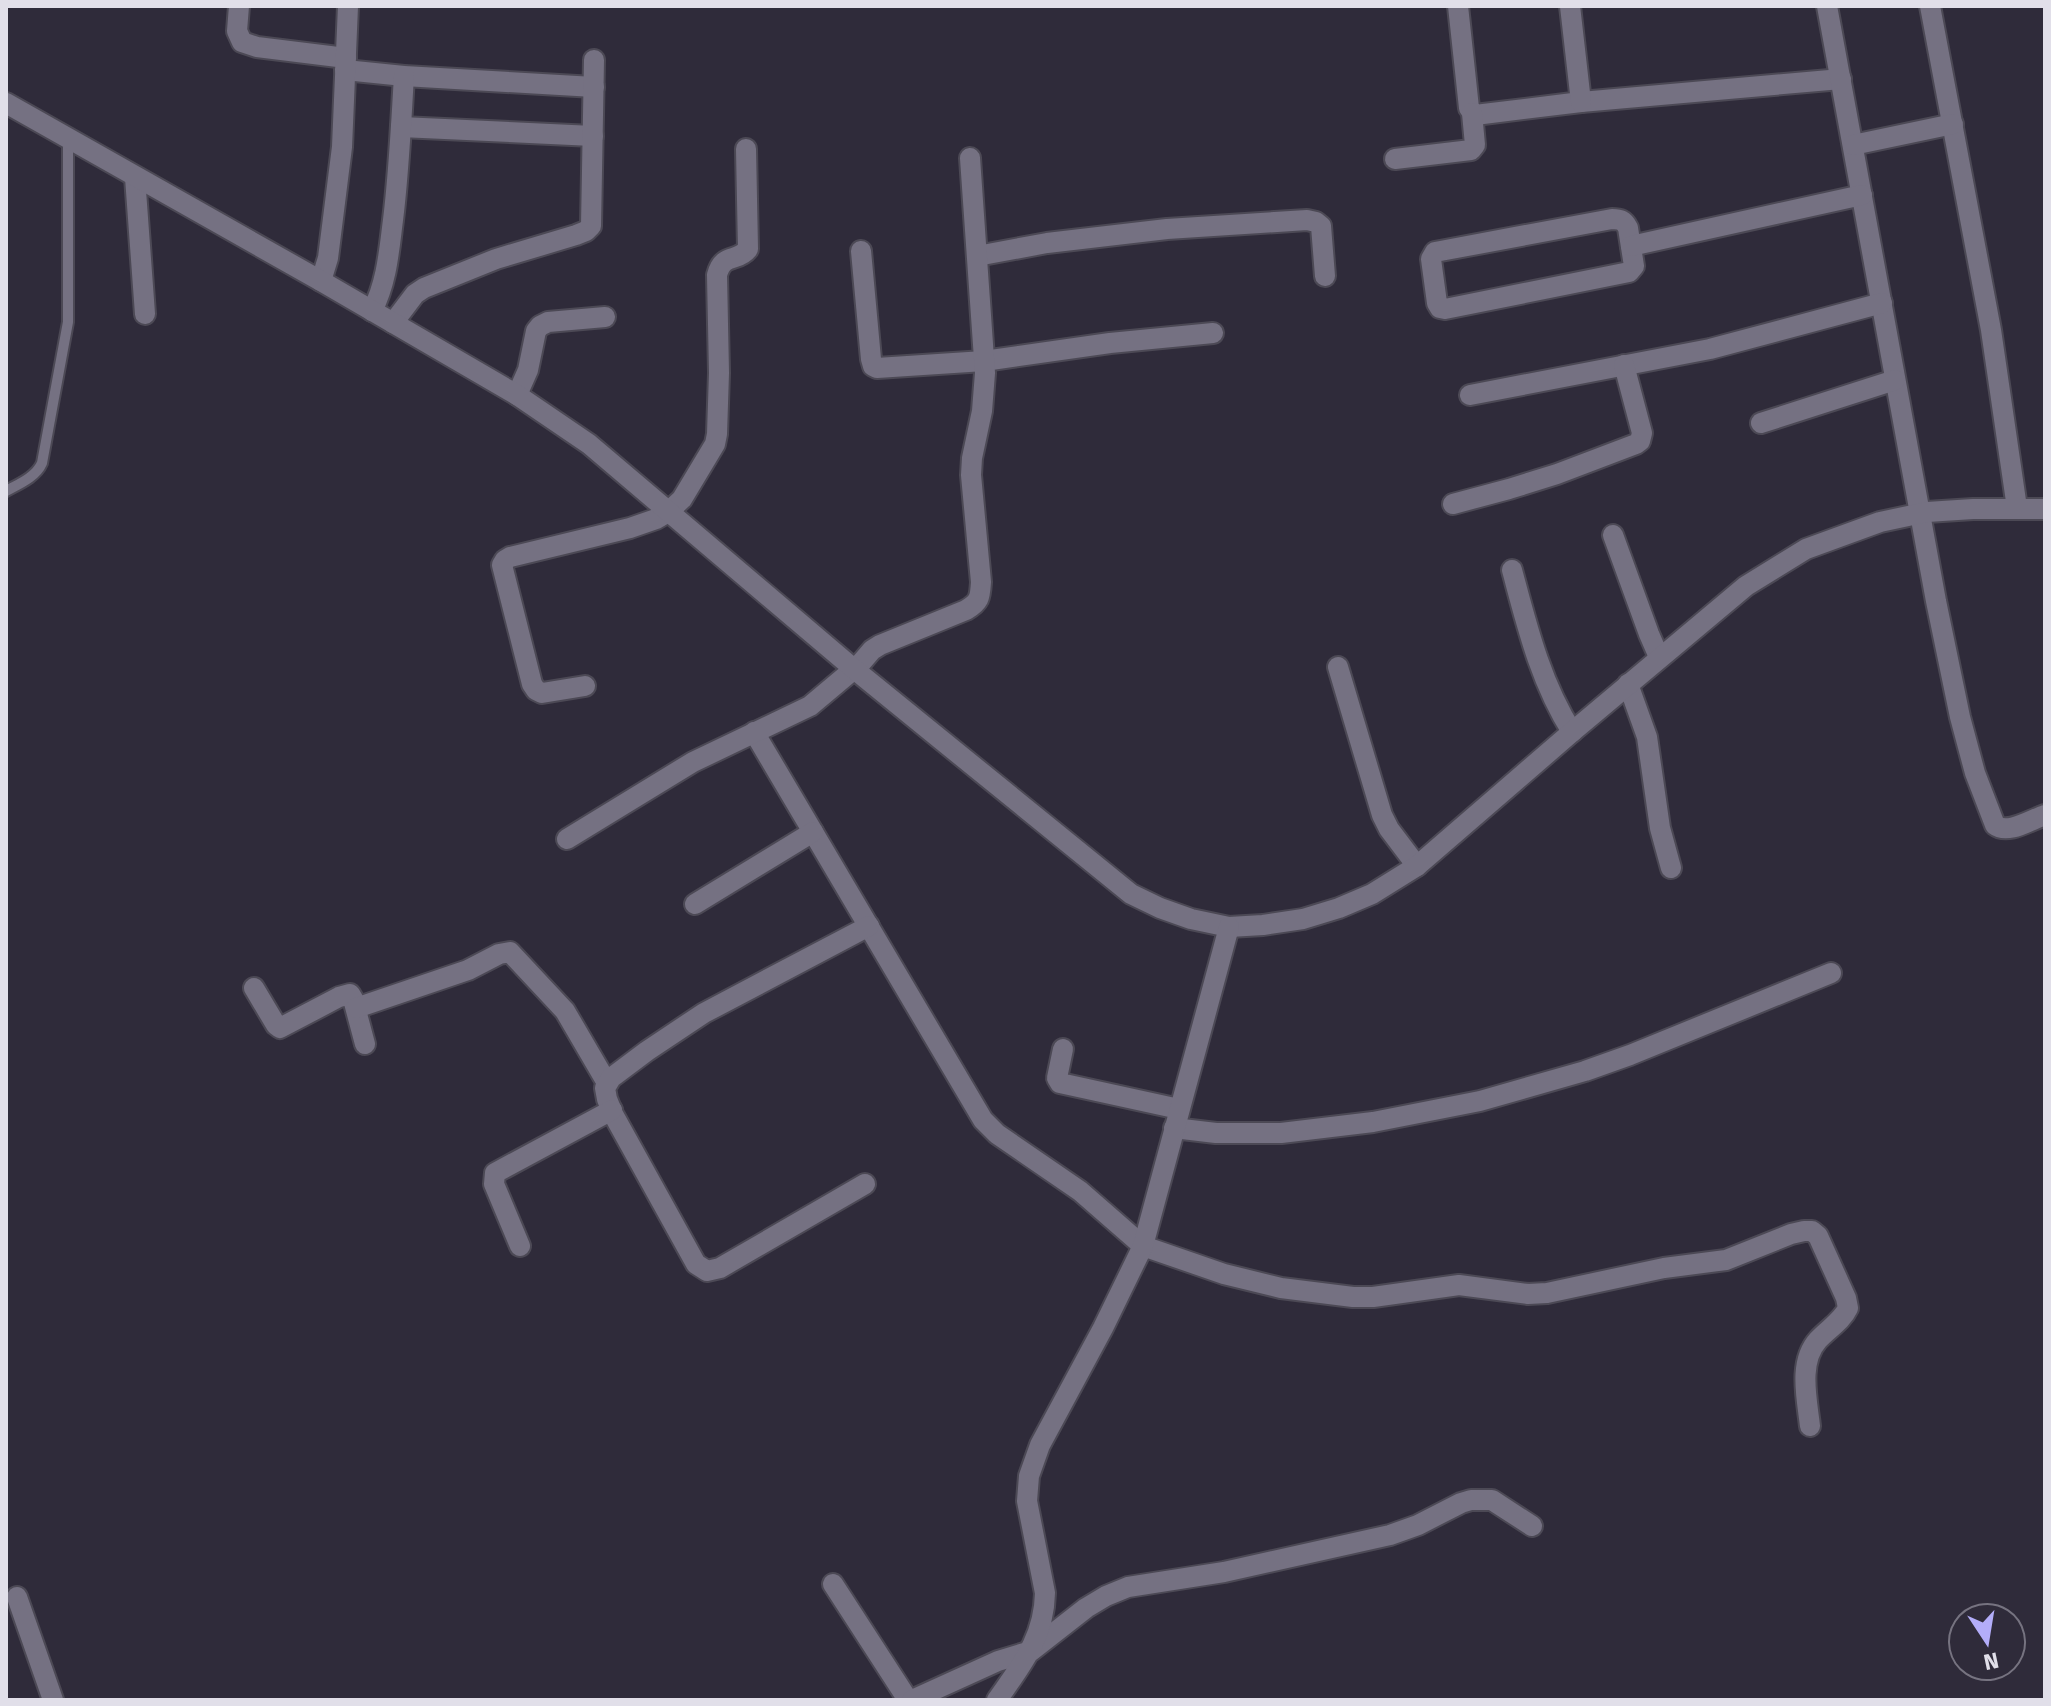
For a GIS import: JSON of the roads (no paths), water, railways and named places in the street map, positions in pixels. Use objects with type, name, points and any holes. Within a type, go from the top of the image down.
[{"type":"street","points":[[239,6],[237,31],[242,42],[257,47],[404,76],[594,87]]},
{"type":"street","points":[[325,269],[342,147],[348,6]]},
{"type":"street","points":[[1395,159],[1471,150],[1475,145],[1458,6]]},
{"type":"street","points":[[1570,6],[1581,102]]},
{"type":"street","points":[[1827,6],[1917,498],[1960,717],[1975,773],[1999,829],[2045,815]]},
{"type":"street","points":[[1930,6],[1991,330],[2016,495]]},
{"type":"street","points":[[400,313],[415,294],[449,276],[586,231],[591,226],[594,60]]},
{"type":"street","points":[[377,300],[387,270],[404,76]]},
{"type":"street","points":[[1472,113],[1482,115],[1581,102],[1841,79]]},
{"type":"street","points":[[6,103],[135,177],[325,269],[523,382],[589,444],[675,505],[1131,894],[1170,912],[1229,927],[1303,919],[1372,894],[1409,855],[1565,721],[1628,684],[1654,646],[1806,549],[1880,522],[1917,498],[2016,495],[2045,509]]},
{"type":"street","points":[[1853,145],[1953,124]]},
{"type":"street","points":[[401,127],[593,136]]},
{"type":"street","points":[[585,686],[542,693],[536,690],[502,565],[510,557],[656,519],[675,505],[717,439],[717,275],[724,260],[743,254],[748,249],[746,149]]},
{"type":"street","points":[[567,839],[693,762],[810,706],[880,645],[966,610],[980,598],[971,475],[982,411],[984,361],[970,158]]},
{"type":"street","points":[[135,177],[145,314]]},
{"type":"street","points":[[1631,246],[1862,195]]},
{"type":"street","points":[[1612,219],[1625,223],[1631,246],[1634,266],[1624,274],[1445,309],[1437,303],[1431,259],[1435,252],[1612,219]]},
{"type":"street","points":[[977,256],[1047,243],[1167,229],[1307,220],[1321,226],[1325,276]]},
{"type":"street","points":[[861,251],[871,359],[873,366],[883,369],[984,361],[1110,343],[1213,333]]},
{"type":"street","points":[[1470,395],[1710,349],[1882,303]]},
{"type":"street","points":[[523,382],[536,331],[544,323],[605,317]]},
{"type":"street","points":[[1453,504],[1557,474],[1640,441],[1642,433],[1624,365]]},
{"type":"street","points":[[1761,423],[1895,380]]},
{"type":"street","points":[[1613,535],[1654,646]]},
{"type":"street","points":[[1512,570],[1539,668],[1565,721]]},
{"type":"street","points":[[1338,667],[1382,815],[1409,855]]},
{"type":"street","points":[[1628,684],[1647,737],[1660,828],[1671,868]]},
{"type":"street","points":[[754,732],[988,1126],[1080,1191],[1143,1246],[1256,1283],[1336,1296],[1373,1297],[1459,1285],[1547,1293],[1664,1268],[1726,1260],[1791,1234],[1812,1231],[1818,1236],[1848,1308],[1815,1344],[1808,1360],[1806,1391],[1810,1426]]},
{"type":"street","points":[[695,904],[813,832]]},
{"type":"street","points":[[865,1184],[720,1268],[707,1271],[696,1264],[605,1093],[607,1083],[683,1026],[869,926]]},
{"type":"street","points":[[997,1700],[1031,1651],[1041,1625],[1045,1593],[1027,1501],[1029,1476],[1040,1445],[1143,1246],[1229,927]]},
{"type":"street","points":[[356,1008],[468,970],[505,951],[510,952],[565,1011],[607,1083]]},
{"type":"street","points":[[1063,1049],[1057,1078],[1060,1083],[1216,1133],[1309,1131],[1480,1101],[1585,1071],[1831,973]]},
{"type":"street","points":[[254,988],[280,1028],[346,994],[352,995],[365,1044]]},
{"type":"street","points":[[520,1246],[494,1184],[495,1173],[612,1110]]},
{"type":"street","points":[[833,1584],[910,1700],[998,1661],[1031,1651],[1086,1608],[1128,1587],[1224,1572],[1390,1535],[1471,1500],[1492,1500],[1532,1526]]},
{"type":"street","points":[[17,1597],[53,1700]]},
{"type":"lane","points":[[6,491],[39,470],[42,463],[68,322],[68,139]]}]
